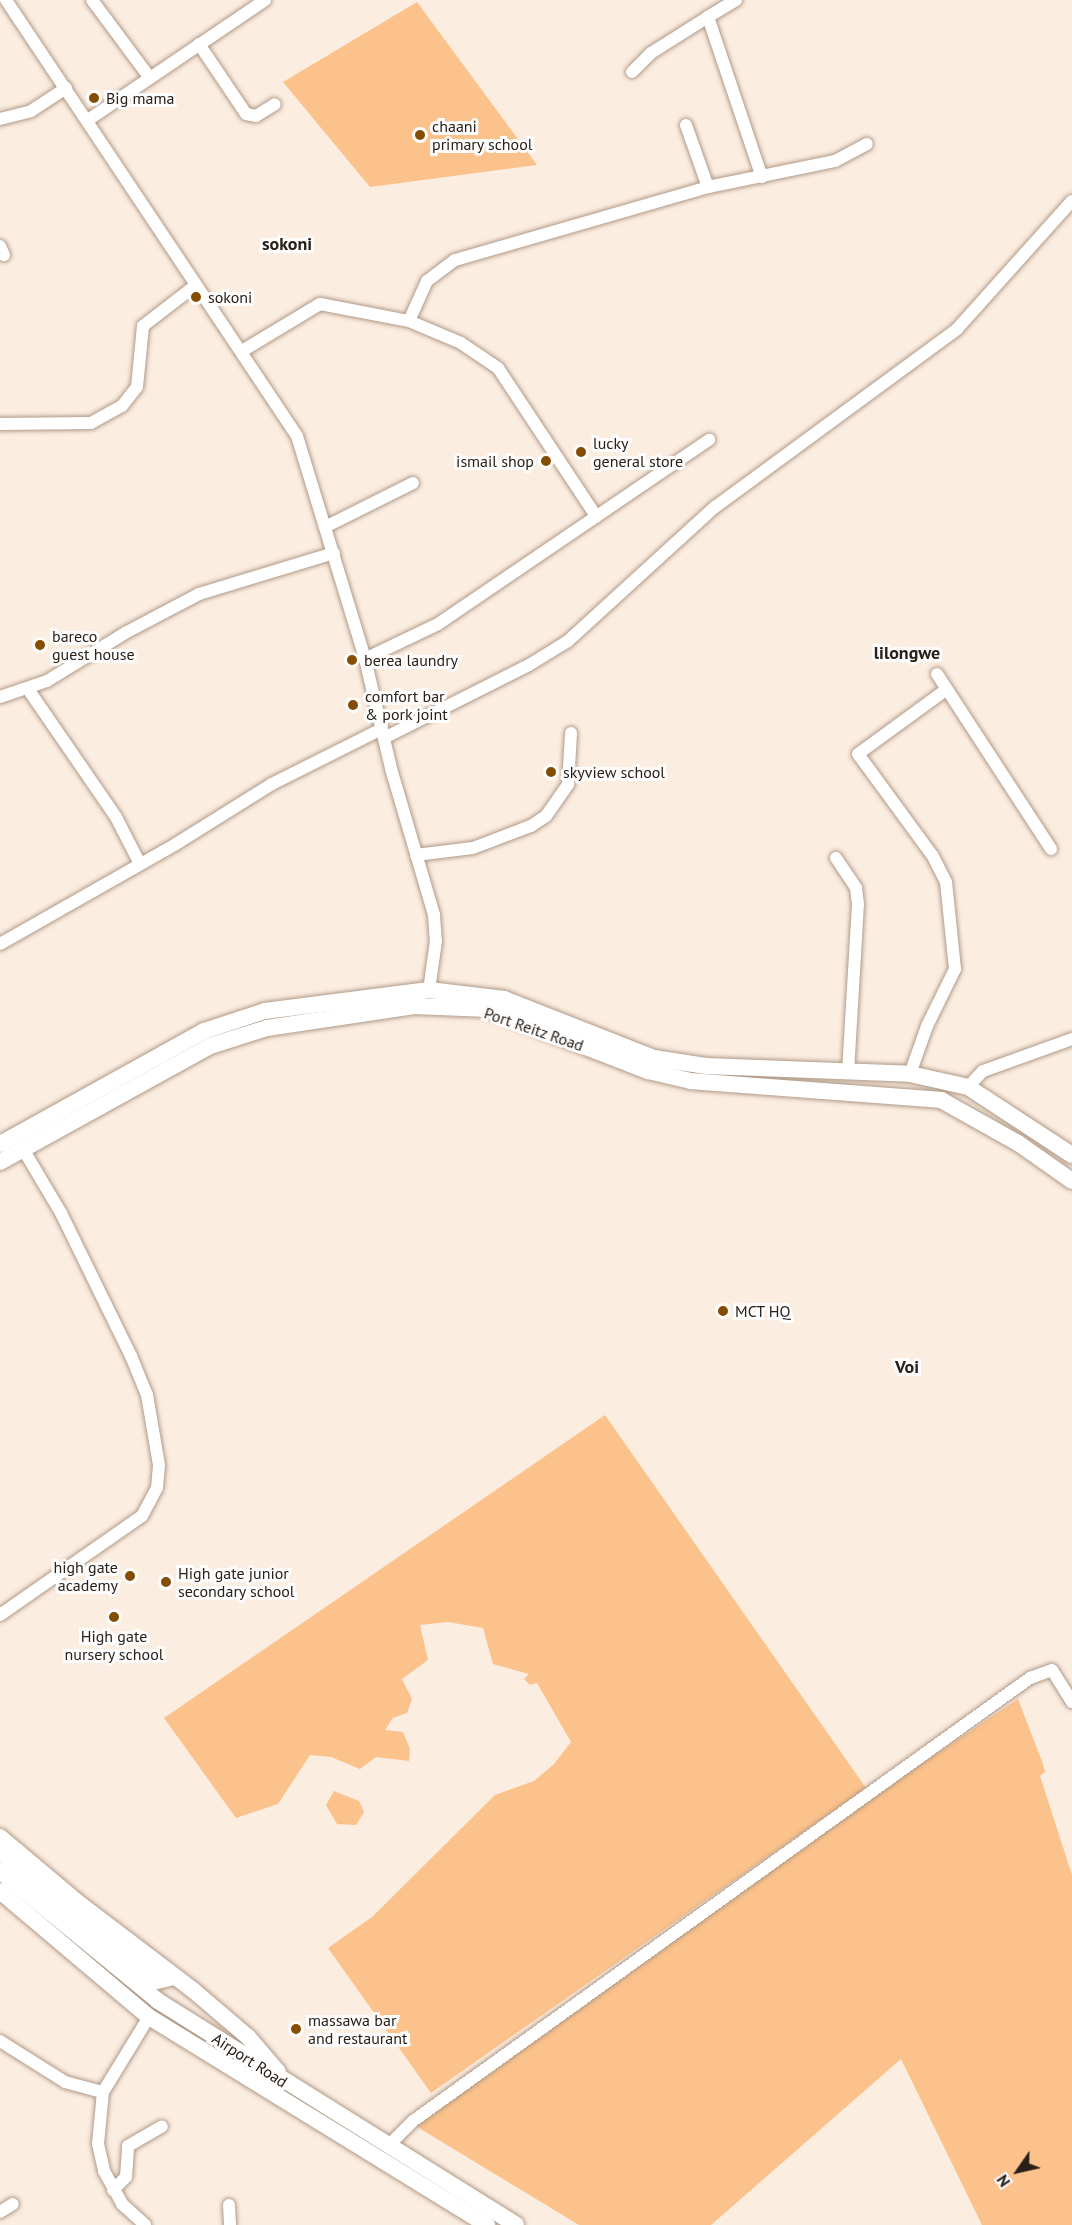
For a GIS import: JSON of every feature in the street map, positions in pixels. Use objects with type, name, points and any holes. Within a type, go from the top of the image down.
[{"type":"main road","points":[[0,1144],[204,1031],[265,1011],[429,990],[504,999],[654,1059],[706,1066],[910,1074],[968,1087],[1072,1155]]},
{"type":"main road","name":"Port Reitz Road","points":[[0,1162],[210,1046],[267,1028],[414,1006],[488,1009],[648,1071],[691,1081],[941,1100],[1018,1143],[1072,1181]]},
{"type":"main road","points":[[0,1837],[248,2037],[291,2086]]},
{"type":"main road","points":[[0,1852],[157,1981],[173,1977]]},
{"type":"main road","name":"Airport Road","points":[[0,1871],[158,2001],[516,2225]]},
{"type":"main road","name":"Airport Road","points":[[0,1891],[149,2017],[487,2225]]},
{"type":"street","points":[[6,0],[297,436],[327,526],[365,659],[435,924],[436,942],[429,990]]},
{"type":"street","points":[[92,0],[150,78]]},
{"type":"street","points":[[88,120],[265,0]]},
{"type":"street","points":[[633,72],[659,47],[736,0]]},
{"type":"street","points":[[708,16],[762,177]]},
{"type":"street","points":[[200,44],[246,114],[256,116],[275,104]]},
{"type":"street","points":[[0,119],[31,111],[66,88]]},
{"type":"street","points":[[686,125],[708,187]]},
{"type":"street","points":[[409,321],[427,281],[455,260],[708,187],[835,161],[867,144]]},
{"type":"street","points":[[0,944],[139,862],[177,844],[272,784],[529,665],[568,641],[715,507],[957,329],[1072,201]]},
{"type":"street","points":[[0,424],[91,423],[122,406],[138,387],[143,327],[196,285]]},
{"type":"street","points":[[242,351],[320,304],[409,321],[461,343],[498,368],[596,516]]},
{"type":"street","points":[[365,659],[438,624],[709,441]]},
{"type":"street","points":[[327,526],[413,483]]},
{"type":"street","points":[[0,697],[28,689],[199,594],[334,553]]},
{"type":"street","points":[[937,674],[1052,849]]},
{"type":"street","points":[[28,689],[116,817],[139,862]]},
{"type":"street","points":[[910,1074],[927,1026],[955,969],[946,882],[932,855],[858,754],[946,689]]},
{"type":"street","points":[[416,855],[473,848],[531,826],[546,816],[568,784],[571,734]]},
{"type":"street","points":[[836,858],[856,888],[858,904],[848,1071]]},
{"type":"street","points":[[968,1087],[983,1071],[1072,1039]]},
{"type":"street","points":[[0,1615],[142,1516],[157,1488],[159,1465],[147,1395],[131,1356],[61,1213],[23,1149]]},
{"type":"street","points":[[388,2146],[413,2121],[1030,1678],[1052,1670],[1072,1702]]},
{"type":"street","points":[[145,2225],[132,2216],[113,2190],[98,2144],[103,2092],[149,2017]]},
{"type":"street","points":[[0,2041],[66,2082],[103,2092]]},
{"type":"street","points":[[113,2190],[126,2177],[128,2146],[162,2126]]},
{"type":"street","points":[[0,2212],[13,2204]]},
{"type":"street","points":[[229,2205],[230,2225]]},
{"type":"shaded area","points":[[417,2],[537,165],[370,187],[283,82]]},
{"type":"shaded area","points":[[605,1415],[866,1788],[431,2093],[328,1948],[372,1917],[495,1795],[534,1781],[554,1764],[571,1742],[537,1683],[530,1685],[524,1679],[529,1674],[493,1664],[483,1628],[448,1622],[420,1625],[428,1660],[402,1679],[412,1699],[407,1713],[393,1718],[385,1730],[403,1732],[410,1749],[409,1761],[376,1757],[360,1769],[331,1757],[310,1755],[278,1804],[236,1818],[164,1718]]},
{"type":"shaded area","points":[[1018,1699],[1043,1764],[1045,1772],[1040,1776],[1072,1875],[1072,2225],[982,2225],[901,2059],[711,2225],[579,2225],[414,2125],[840,1818]]},
{"type":"shaded area","points":[[334,1791],[359,1801],[364,1812],[356,1825],[337,1824],[326,1805]]},
{"type":"place","name":"Big mama","points":[[94,98]]},
{"type":"place","name":"chaani primary school","points":[[420,135]]},
{"type":"place","name":"sokoni","points":[[196,297]]},
{"type":"place","name":"lucky general store","points":[[581,452]]},
{"type":"place","name":"ismail shop","points":[[546,461]]},
{"type":"place","name":"bareco guest house","points":[[40,645]]},
{"type":"place","name":"berea laundry","points":[[352,660]]},
{"type":"place","name":"comfort bar & pork joint","points":[[353,705]]},
{"type":"place","name":"skyview school","points":[[551,772]]},
{"type":"place","name":"MCT HQ","points":[[723,1311]]},
{"type":"place","name":"high gate academy","points":[[130,1576]]},
{"type":"place","name":"High gate junior secondary school","points":[[166,1582]]},
{"type":"place","name":"High gate nursery school","points":[[114,1617]]},
{"type":"place","name":"massawa bar and restaurant","points":[[296,2029]]},
{"type":"district","name":"sokoni","points":[[287,244]]},
{"type":"district","name":"lilongwe","points":[[907,653]]},
{"type":"district","name":"Voi","points":[[907,1367]]}]
